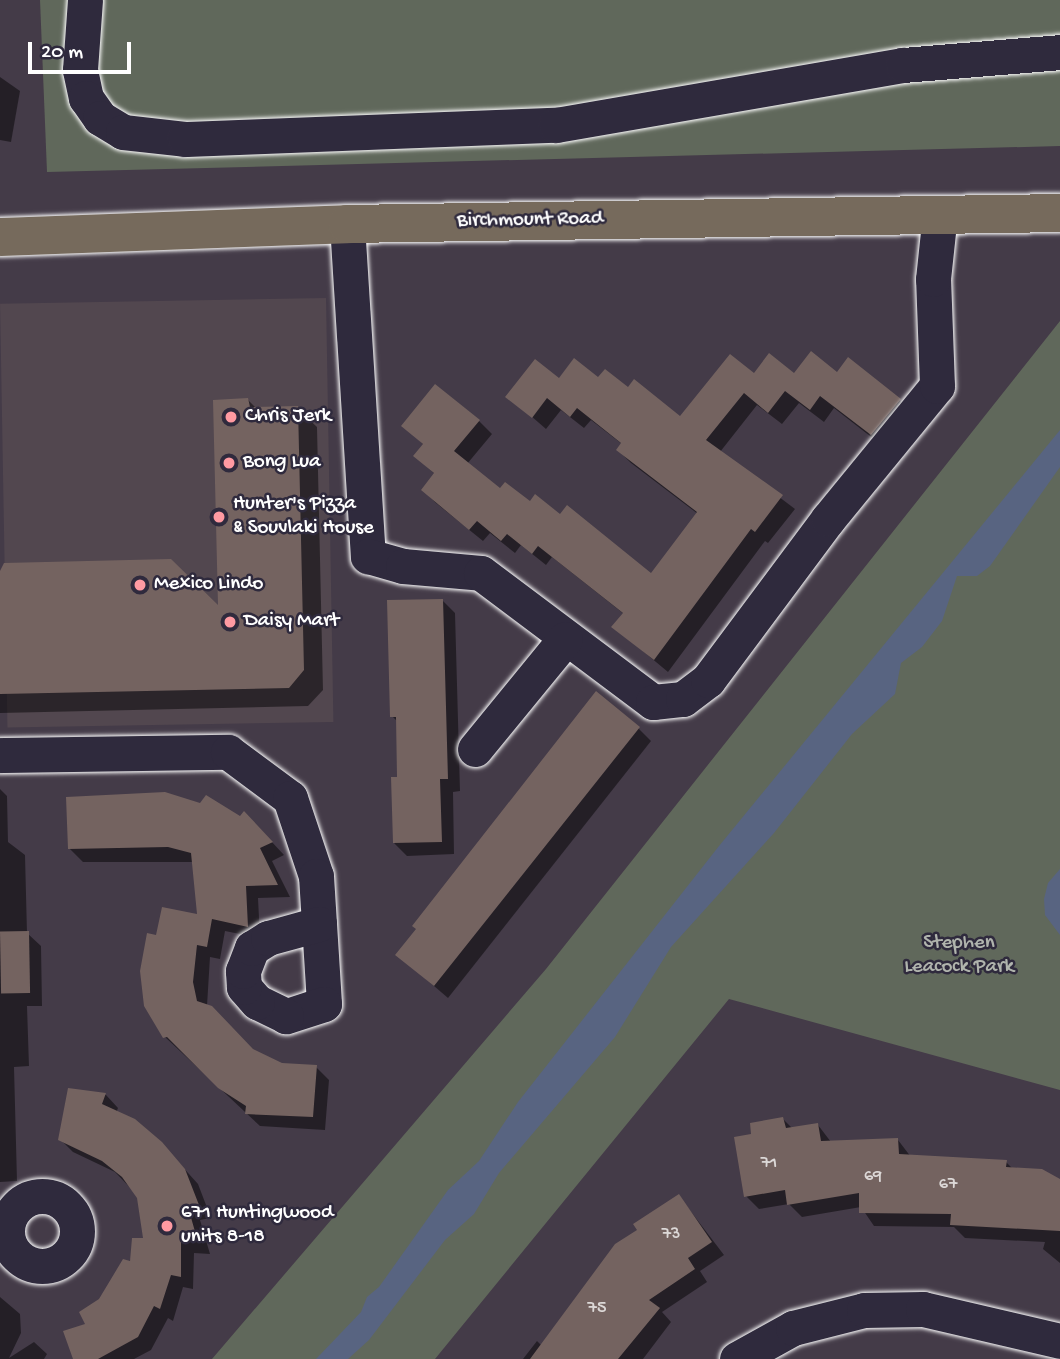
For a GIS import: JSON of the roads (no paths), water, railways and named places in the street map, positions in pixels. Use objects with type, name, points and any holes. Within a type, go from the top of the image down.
[{"type":"main road","name":"Birchmount Road","points":[[0,237],[347,224],[1060,214]]},
{"type":"street","points":[[85,0],[80,70],[86,98],[100,118],[122,132],[185,139],[556,125],[903,65],[1060,52]]},
{"type":"street","points":[[347,224],[368,556],[403,566],[481,573],[565,639],[653,702],[683,699],[708,680],[828,519],[937,386],[933,279],[940,214]]},
{"type":"street","points":[[475,749],[565,639]]},
{"type":"street","points":[[0,755],[228,752],[290,798],[316,876],[319,924]]},
{"type":"street","points":[[737,1359],[793,1328],[863,1310],[923,1309],[1060,1341]]},
{"type":"water","points":[[1060,430],[1060,467],[990,566],[977,576],[957,576],[942,621],[922,647],[901,663],[895,694],[852,734],[774,833],[671,947],[615,1037],[499,1173],[474,1214],[445,1240],[369,1340],[348,1359],[316,1359],[361,1312],[367,1297],[379,1287],[448,1190],[479,1161],[518,1102],[719,846]]},
{"type":"water","points":[[1060,869],[1060,935],[1045,915],[1044,899],[1048,883]]},
{"type":"place","name":"Chris Jerk","points":[[231,417]]},
{"type":"place","name":"Bong Lua","points":[[229,463]]},
{"type":"place","name":"Hunter's Pizza & Souvlaki House","points":[[219,517]]},
{"type":"place","name":"Mexico Lindo","points":[[140,585]]},
{"type":"place","name":"Daisy Mart","points":[[230,622]]},
{"type":"place","name":"671 Huntingwood units 8-18","points":[[167,1226]]},
{"type":"park label","name":"Stephen Leacock Park","points":[[959,956]]}]
